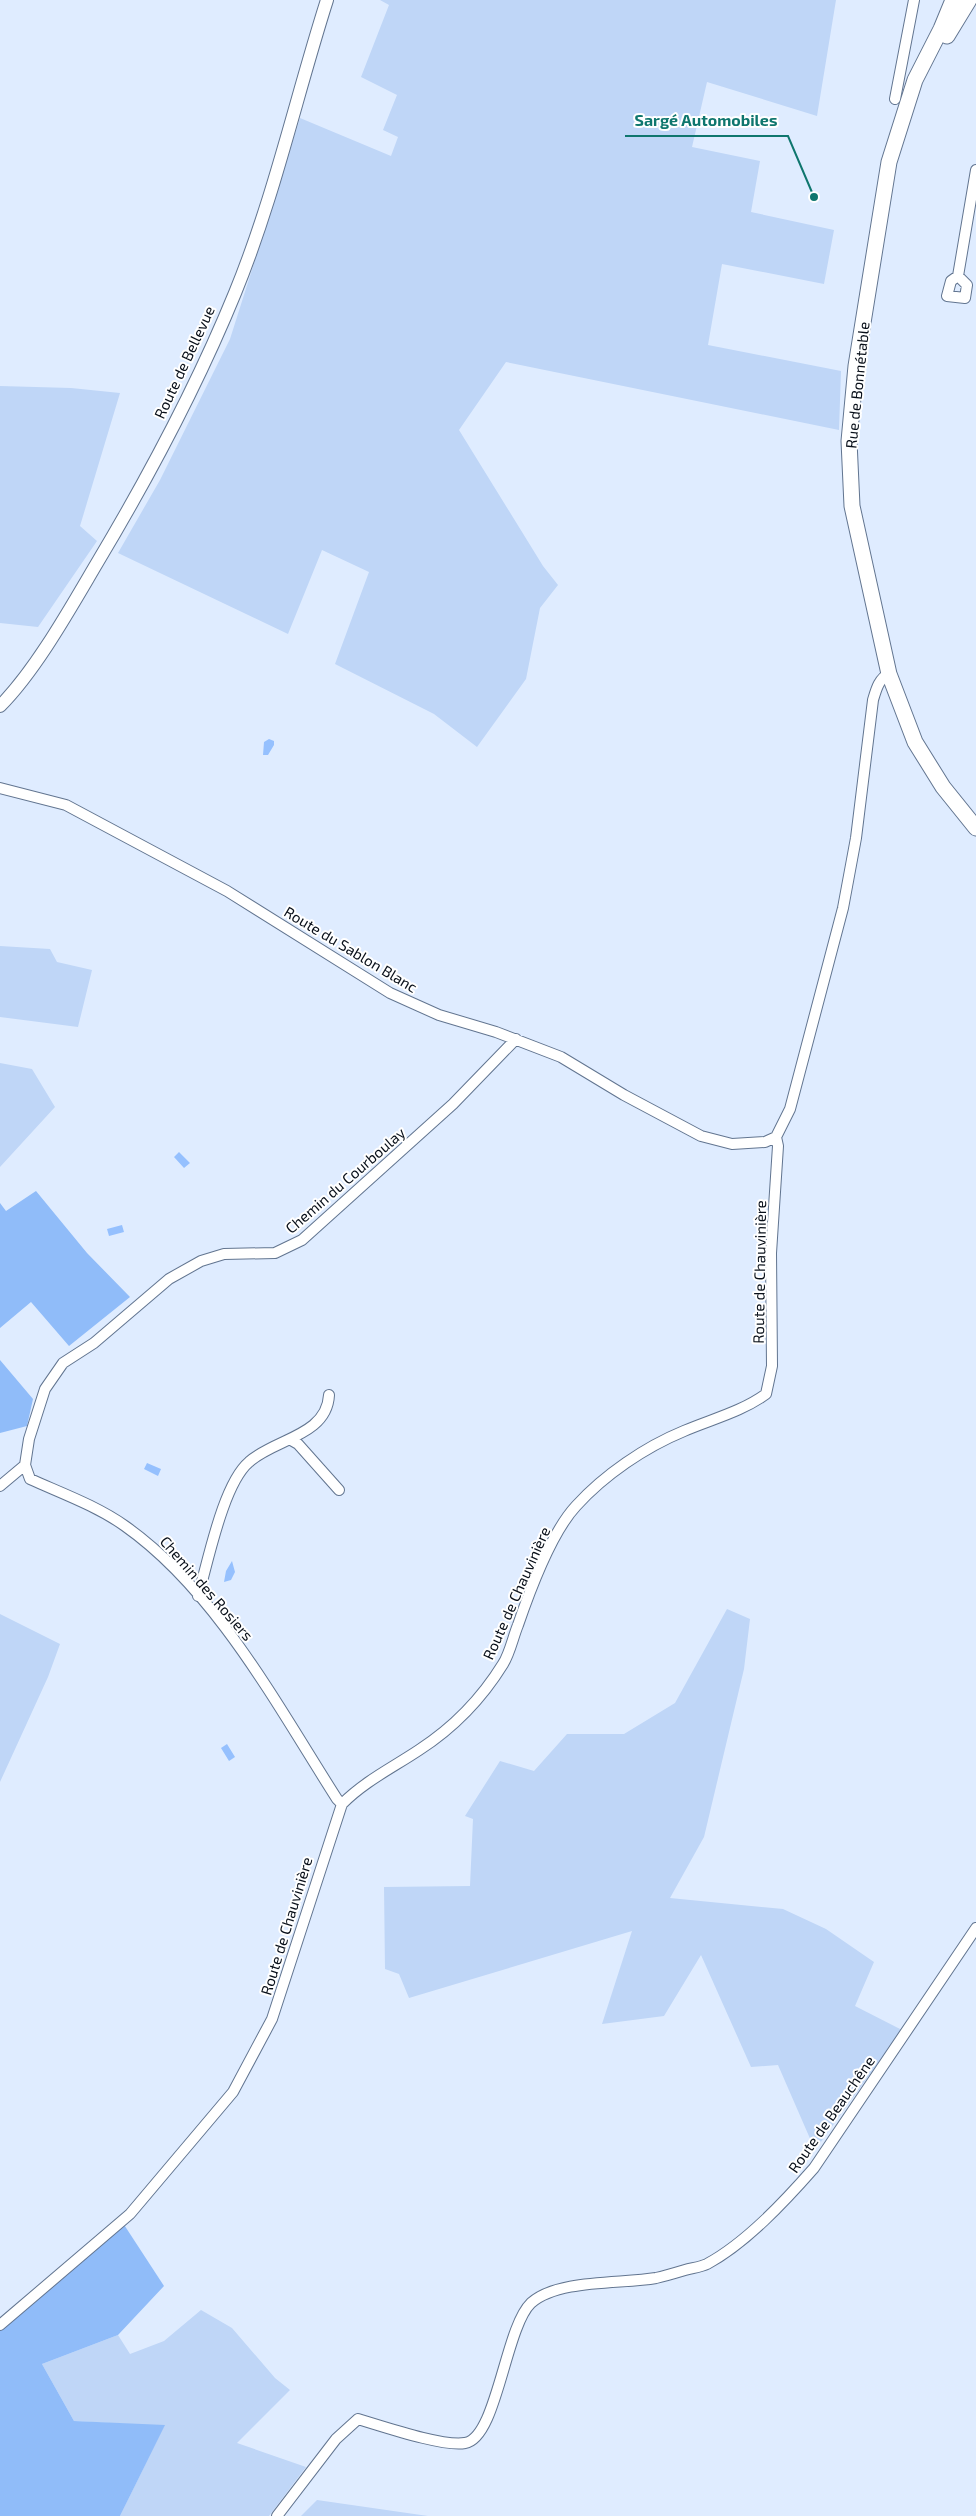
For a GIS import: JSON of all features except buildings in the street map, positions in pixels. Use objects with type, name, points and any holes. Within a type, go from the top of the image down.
[{"type":"main road","points":[[902,100],[915,80],[941,29],[953,0]]},
{"type":"main road","points":[[902,100],[969,0]]},
{"type":"main road","name":"Rue de Bonnétable","points":[[902,100],[889,162],[856,366],[848,441],[852,506],[889,674],[915,742],[943,787],[976,828]]},
{"type":"street","name":"Route de Bellevue","points":[[0,706],[11,695],[36,659],[85,583],[122,521],[193,386],[235,292],[269,198],[327,0]]},
{"type":"street","points":[[902,100],[914,0]]},
{"type":"street","points":[[958,276],[976,170]]},
{"type":"street","name":"Route de Chauvinière","points":[[0,2325],[130,2214],[233,2092],[272,2019],[342,1804],[359,1786],[420,1750],[451,1726],[481,1695],[505,1662],[519,1622],[557,1532],[575,1506],[604,1480],[646,1450],[684,1431],[754,1403],[766,1394],[772,1366],[771,1253],[778,1146],[776,1137],[790,1109],[843,908],[856,838],[873,700],[876,689],[884,676],[889,674]]},
{"type":"street","name":"Route du Sablon Blanc","points":[[0,788],[66,806],[227,891],[390,993],[439,1015],[516,1039],[561,1057],[632,1099],[702,1136],[732,1144],[765,1142],[776,1137]]},
{"type":"street","name":"Chemin du Courboulay","points":[[24,1465],[29,1439],[45,1389],[63,1364],[94,1343],[169,1278],[201,1261],[224,1254],[275,1253],[302,1240],[453,1104],[516,1039]]},
{"type":"street","points":[[198,1596],[218,1526],[241,1469],[250,1460],[291,1440],[320,1420],[329,1404],[330,1395]]},
{"type":"street","points":[[291,1440],[298,1444],[339,1490]]},
{"type":"street","points":[[0,1486],[24,1465]]},
{"type":"street","name":"Chemin des Rosiers","points":[[24,1465],[30,1479],[123,1524],[154,1548],[198,1596],[238,1644],[342,1804]]},
{"type":"street","name":"Route de Beauchêne","points":[[277,2516],[336,2439],[358,2419],[436,2441],[466,2444],[480,2434],[501,2381],[515,2329],[531,2304],[553,2290],[656,2278],[706,2264],[746,2236],[785,2201],[814,2168],[976,1928]]},
{"type":"shaded area","points":[[380,0],[836,0],[817,116],[707,82],[692,147],[760,161],[751,212],[834,230],[824,284],[722,264],[708,345],[841,371],[839,430],[506,362],[459,430],[543,566],[558,585],[540,608],[526,679],[477,747],[434,714],[335,664],[369,572],[322,550],[288,634],[118,553],[160,480],[230,339],[300,118],[391,156],[398,137],[383,130],[397,95],[361,77],[389,5]]},
{"type":"shaded area","points":[[0,386],[71,388],[120,393],[80,526],[97,541],[38,627],[0,623]]},
{"type":"shaded area","points":[[269,739],[274,741],[274,745],[268,755],[263,755],[264,742]]},
{"type":"shaded area","points":[[0,946],[50,949],[57,962],[92,970],[78,1027],[0,1017]]},
{"type":"shaded area","points":[[0,1063],[32,1069],[55,1107],[0,1167]]},
{"type":"shaded area","points":[[179,1152],[190,1163],[184,1168],[174,1157]]},
{"type":"shaded area","points":[[36,1191],[87,1253],[130,1297],[69,1346],[31,1302],[0,1328],[0,1203],[6,1211]]},
{"type":"shaded area","points":[[122,1225],[124,1232],[109,1236],[107,1229]]},
{"type":"shaded area","points":[[0,1360],[33,1399],[27,1426],[0,1433]]},
{"type":"shaded area","points":[[147,1463],[161,1469],[158,1476],[144,1469]]},
{"type":"shaded area","points":[[232,1561],[235,1572],[231,1580],[224,1582],[226,1571]]},
{"type":"shaded area","points":[[727,1609],[750,1619],[744,1669],[704,1837],[670,1898],[783,1909],[826,1929],[874,1962],[855,2006],[902,2030],[815,2150],[778,2065],[751,2067],[701,1955],[664,2016],[602,2024],[632,1931],[409,1998],[399,1974],[385,1969],[384,1887],[470,1886],[473,1819],[465,1816],[500,1761],[534,1771],[567,1734],[624,1734],[675,1703]]},
{"type":"shaded area","points":[[0,1614],[60,1644],[48,1677],[0,1782]]},
{"type":"shaded area","points":[[227,1744],[235,1757],[229,1761],[221,1748]]},
{"type":"shaded area","points":[[119,2217],[164,2286],[118,2335],[42,2364],[74,2421],[165,2425],[120,2516],[0,2516],[0,2318]]},
{"type":"shaded area","points":[[201,2310],[232,2328],[275,2378],[290,2390],[237,2443],[306,2467],[269,2516],[120,2516],[164,2426],[74,2421],[42,2364],[118,2335],[130,2354],[164,2341]]},
{"type":"shaded area","points":[[317,2500],[428,2516],[301,2516]]},
{"type":"place","name":"Sargé Automobiles","points":[[814,197]]}]
